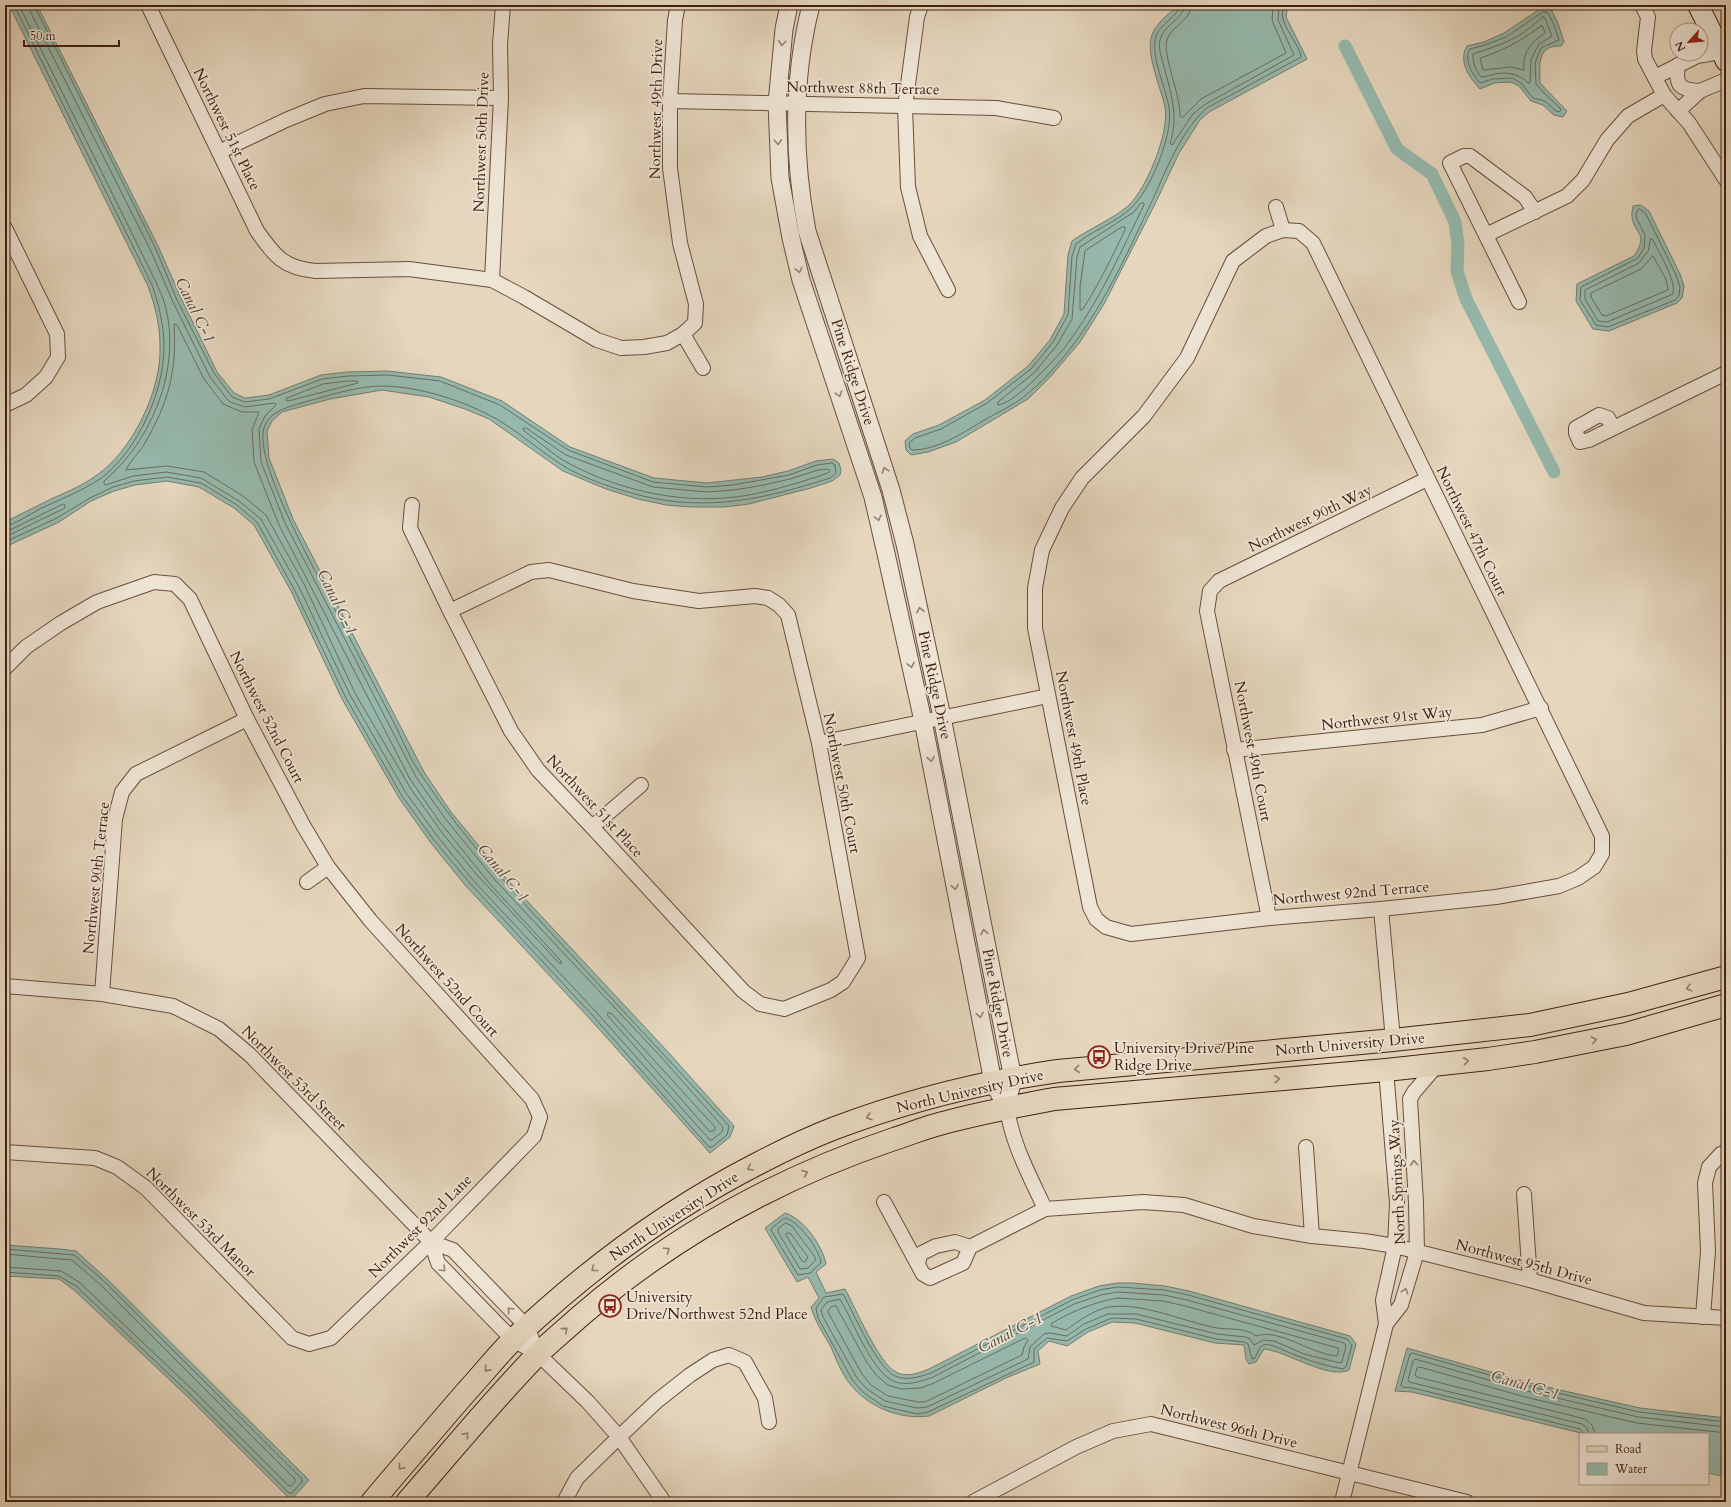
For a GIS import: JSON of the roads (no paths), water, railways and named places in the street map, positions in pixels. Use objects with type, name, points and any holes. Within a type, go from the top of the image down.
[{"type":"main road","points":[[1698,5],[1724,55]]},
{"type":"main road","name":"North University Drive","points":[[372,1502],[520,1334],[559,1298],[611,1255],[676,1211],[729,1178],[834,1128],[924,1099],[1003,1080],[1058,1071],[1393,1040],[1530,1025],[1628,1004],[1726,977]]},
{"type":"main road","name":"North University Drive","points":[[407,1502],[538,1354],[597,1302],[634,1273],[690,1235],[730,1211],[791,1179],[854,1152],[941,1124],[1007,1108],[1054,1099],[1313,1075],[1386,1070],[1535,1052],[1626,1034],[1726,1005]]},
{"type":"main road","points":[[1386,1070],[1406,1054],[1435,1045],[1445,1040],[1451,1034]]},
{"type":"main road","points":[[1313,1075],[1328,1066],[1372,1060],[1387,1049],[1393,1040]]},
{"type":"street","name":"Northwest 51st Place","points":[[148,5],[257,231],[270,248],[285,263],[300,269],[308,270],[409,269],[492,280]]},
{"type":"street","name":"Northwest 50th Drive","points":[[492,280],[501,98],[500,44],[503,5]]},
{"type":"street","name":"Northwest 49th Drive","points":[[678,5],[675,20],[670,101],[670,168],[679,236],[696,304],[695,323],[683,334]]},
{"type":"street","name":"Pine Ridge Drive","points":[[789,5],[784,29],[776,103],[780,178],[791,238],[801,280],[873,497],[1003,1080]]},
{"type":"street","name":"Pine Ridge Drive","points":[[811,5],[803,35],[796,102],[798,174],[807,231],[891,490],[905,544],[942,717],[1007,1108]]},
{"type":"street","points":[[921,5],[917,17],[905,107],[908,187],[920,236],[948,290]]},
{"type":"street","points":[[1642,5],[1648,17],[1644,47],[1645,59],[1664,95],[1689,123],[1726,180]]},
{"type":"street","points":[[1654,77],[1697,56],[1724,55]]},
{"type":"street","points":[[1678,65],[1677,78],[1679,84],[1684,89],[1700,91]]},
{"type":"street","points":[[1678,111],[1700,91],[1726,80]]},
{"type":"street","points":[[1486,235],[1567,196],[1583,180],[1607,140],[1628,116],[1664,95]]},
{"type":"street","points":[[219,152],[286,120],[331,103],[364,96],[501,98]]},
{"type":"street","name":"Northwest 88th Terrace","points":[[670,101],[796,102],[905,107],[996,108],[1054,118]]},
{"type":"street","points":[[1519,302],[1450,163],[1464,156],[1470,156],[1525,197],[1535,212]]},
{"type":"street","points":[[1276,207],[1283,230]]},
{"type":"street","points":[[5,228],[57,334],[58,357],[46,377],[26,395],[5,406]]},
{"type":"street","name":"Northwest 47th Court","points":[[1283,230],[1299,231],[1313,243],[1427,479],[1541,708],[1602,836],[1602,854],[1594,867]]},
{"type":"street","name":"Northwest 49th Place","points":[[1106,926],[1096,919],[1090,907],[1035,628],[1034,588],[1042,550],[1062,508],[1082,478],[1144,416],[1187,358],[1233,261],[1266,236],[1283,230]]},
{"type":"street","points":[[492,280],[597,340],[621,348],[644,347],[667,342],[683,334],[703,368]]},
{"type":"street","points":[[1613,428],[1726,373]]},
{"type":"street","name":"Northwest 90th Way","points":[[1210,591],[1219,581],[1427,479]]},
{"type":"street","name":"Northwest 51st Place","points":[[412,505],[410,528],[511,731],[538,770],[743,991],[760,1004],[784,1008],[831,990],[843,982],[851,970]]},
{"type":"street","name":"Northwest 50th Court","points":[[450,611],[531,572],[549,570],[633,591],[699,601],[755,596],[768,598],[779,605],[788,616],[819,743],[858,958],[851,970]]},
{"type":"street","name":"Northwest 52nd Court","points":[[5,668],[26,647],[61,623],[97,602],[154,582],[175,584],[190,599],[247,718],[303,825],[328,867],[370,920],[532,1099],[540,1117]]},
{"type":"street","name":"Northwest 49th Court","points":[[1210,591],[1207,611],[1269,918]]},
{"type":"street","points":[[819,743],[1048,696]]},
{"type":"street","name":"Northwest 91st Way","points":[[1234,750],[1482,725],[1541,708]]},
{"type":"street","name":"Northwest 90th Terrace","points":[[102,994],[115,819],[122,792],[136,774],[247,718]]},
{"type":"street","points":[[592,827],[641,785]]},
{"type":"street","points":[[307,882],[328,867]]},
{"type":"street","name":"Northwest 92nd Terrace","points":[[1106,926],[1131,934],[1269,918],[1381,909],[1496,897],[1559,886],[1578,878],[1594,867]]},
{"type":"street","points":[[1381,909],[1393,1040]]},
{"type":"street","name":"Northwest 53rd Street","points":[[5,986],[102,994],[173,1006],[219,1029],[250,1055],[431,1242],[438,1263],[465,1290],[520,1334]]},
{"type":"street","name":"North Springs Way","points":[[1386,1324],[1401,1305],[1417,1252],[1410,1099],[1414,1092],[1438,1064]]},
{"type":"street","name":"North Springs Way","points":[[1342,1502],[1386,1324],[1383,1300],[1395,1246],[1397,1204],[1386,1070]]},
{"type":"street","points":[[1007,1108],[1009,1124],[1015,1142],[1045,1209]]},
{"type":"street","name":"Northwest 92nd Lane","points":[[309,1344],[331,1338],[431,1242],[534,1136],[540,1117]]},
{"type":"street","points":[[1306,1147],[1312,1236]]},
{"type":"street","name":"Northwest 53rd Manor","points":[[5,1152],[95,1158],[117,1167],[146,1188],[292,1338],[309,1344]]},
{"type":"street","points":[[1703,1317],[1708,1251],[1705,1184],[1709,1167],[1721,1154],[1726,1152]]},
{"type":"street","points":[[1524,1194],[1530,1280]]},
{"type":"street","points":[[884,1202],[923,1274],[930,1278],[962,1264],[970,1247],[955,1242],[936,1246],[920,1254],[918,1264]]},
{"type":"street","name":"Northwest 95th Drive","points":[[970,1247],[1045,1209],[1143,1202],[1184,1205],[1253,1226],[1312,1236],[1364,1241],[1395,1246],[1530,1280],[1644,1312],[1726,1318]]},
{"type":"street","name":"Northwest 53rd Street","points":[[431,1242],[453,1250],[478,1276],[520,1334],[538,1354]]},
{"type":"street","points":[[465,1290],[478,1276]]},
{"type":"street","points":[[538,1354],[588,1402],[619,1437],[664,1502]]},
{"type":"street","points":[[564,1502],[576,1478],[619,1437],[657,1401],[690,1375],[713,1360],[729,1355],[745,1362],[766,1398],[769,1422]]},
{"type":"street","name":"Northwest 96th Drive","points":[[973,1502],[1076,1448],[1113,1431],[1151,1424],[1467,1502]]},
{"type":"water","points":[[9,5],[37,5],[158,246],[181,298],[217,372],[234,393],[245,398],[269,395],[321,375],[347,372],[388,371],[441,377],[502,401],[570,447],[654,478],[707,483],[762,477],[788,471],[816,461],[833,459],[839,463],[841,470],[840,475],[832,481],[811,488],[749,504],[724,507],[691,507],[666,505],[638,499],[606,489],[563,471],[489,419],[429,397],[382,390],[330,399],[282,412],[272,421],[267,431],[269,458],[293,519],[424,772],[451,812],[502,874],[668,1052],[734,1126],[730,1137],[710,1153],[590,1019],[465,885],[431,843],[399,798],[342,699],[291,591],[254,525],[234,508],[199,487],[167,481],[135,485],[114,491],[91,501],[59,522],[5,547],[5,522],[78,487],[91,479],[110,464],[122,450],[133,435],[143,417],[150,399],[156,381],[160,346],[157,315],[148,286]]},
{"type":"water","points":[[1178,5],[1290,5],[1287,10],[1286,17],[1307,59],[1209,112],[1200,120],[1179,153],[1104,304],[1080,342],[1052,375],[1028,399],[956,442],[928,452],[911,455],[906,450],[905,441],[913,434],[939,425],[985,400],[1028,366],[1050,340],[1064,314],[1068,255],[1072,241],[1108,220],[1129,205],[1143,186],[1156,159],[1161,144],[1166,117],[1165,107],[1154,71],[1150,42],[1156,27]]},
{"type":"water","points":[[1543,7],[1551,9],[1558,23],[1564,42],[1561,46],[1547,49],[1543,53],[1540,64],[1540,83],[1567,111],[1563,117],[1554,115],[1543,105],[1531,101],[1519,86],[1511,82],[1494,83],[1480,89],[1472,79],[1464,63],[1467,46],[1484,42],[1504,33]]},
{"type":"water","points":[[1641,205],[1649,211],[1680,274],[1684,286],[1682,298],[1677,303],[1609,331],[1593,329],[1576,301],[1577,284],[1634,256],[1639,248],[1641,238],[1633,222],[1632,212],[1633,206]]},
{"type":"water","name":"Canal C-1","points":[[785,1213],[792,1216],[805,1227],[821,1249],[826,1264],[816,1272],[826,1293],[845,1289],[882,1358],[889,1367],[904,1375],[929,1369],[1071,1296],[1099,1286],[1117,1283],[1165,1286],[1189,1291],[1350,1336],[1356,1344],[1349,1370],[1341,1372],[1319,1368],[1264,1349],[1256,1362],[1249,1364],[1246,1359],[1244,1345],[1215,1343],[1135,1323],[1112,1322],[1088,1332],[1067,1346],[1049,1341],[1038,1351],[1040,1364],[1006,1378],[929,1416],[918,1417],[896,1414],[875,1405],[866,1399],[857,1392],[844,1375],[811,1307],[819,1298],[808,1277],[797,1282],[765,1228]]},
{"type":"water","points":[[5,1245],[76,1251],[108,1280],[309,1480],[291,1500],[190,1399],[74,1290],[59,1279],[5,1276]]},
{"type":"water","name":"Canal C-1","points":[[1407,1348],[1529,1383],[1640,1408],[1726,1418],[1726,1477],[1709,1473],[1709,1433],[1581,1433],[1412,1392],[1395,1391]]},
{"type":"waterway","points":[[1345,46],[1397,149],[1432,174],[1455,222],[1458,244],[1457,271],[1466,299],[1554,472]]},
{"type":"place","name":"University Drive/Pine Ridge Drive","points":[[1099,1057]]},
{"type":"place","name":"University Drive/Northwest 52nd Place","points":[[610,1306]]}]
